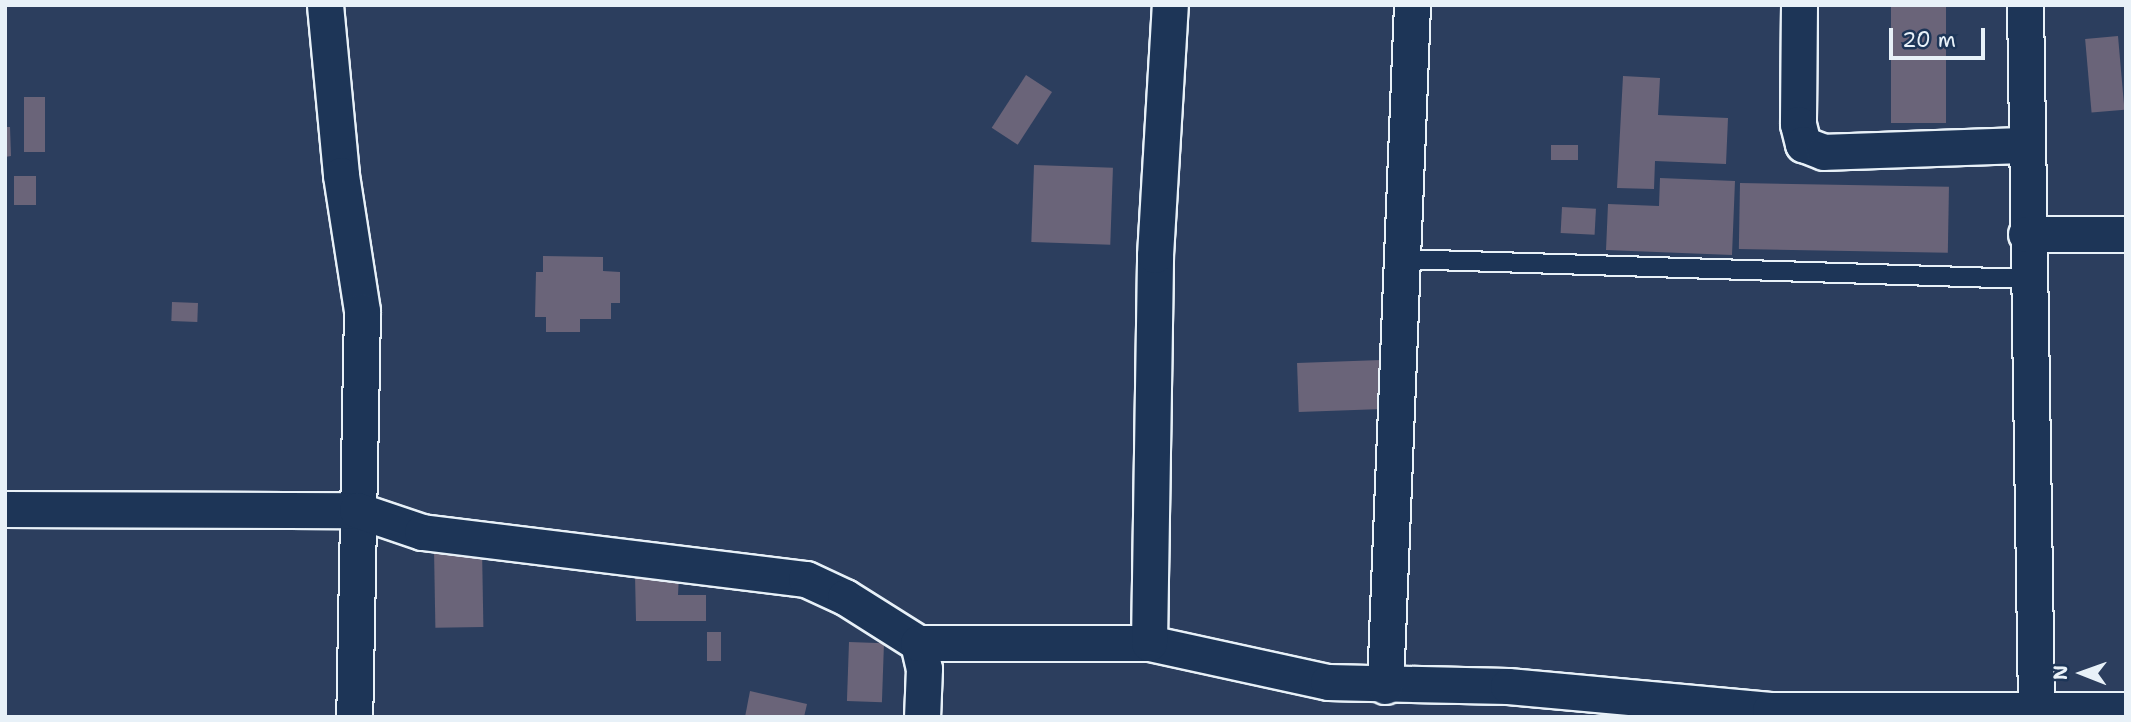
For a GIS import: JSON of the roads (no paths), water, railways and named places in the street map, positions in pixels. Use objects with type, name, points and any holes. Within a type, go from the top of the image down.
[{"type":"street","points":[[325,5],[341,175],[362,312],[354,717]]},
{"type":"street","points":[[1149,643],[1155,255],[1170,5]]},
{"type":"street","points":[[1385,686],[1412,5]]},
{"type":"street","points":[[1799,5],[1798,124],[1803,144],[1824,152],[2026,145]]},
{"type":"street","points":[[2025,5],[2026,234],[2036,709]]},
{"type":"street","points":[[2026,234],[2126,234]]},
{"type":"street","points":[[5,509],[357,510],[422,532],[806,579],[836,591],[918,643],[1149,643],[1298,677],[1385,686],[1508,686],[1770,714],[2126,710]]},
{"type":"street","points":[[918,643],[924,668],[922,717]]},
{"type":"lane","points":[[1402,259],[2028,279]]}]
